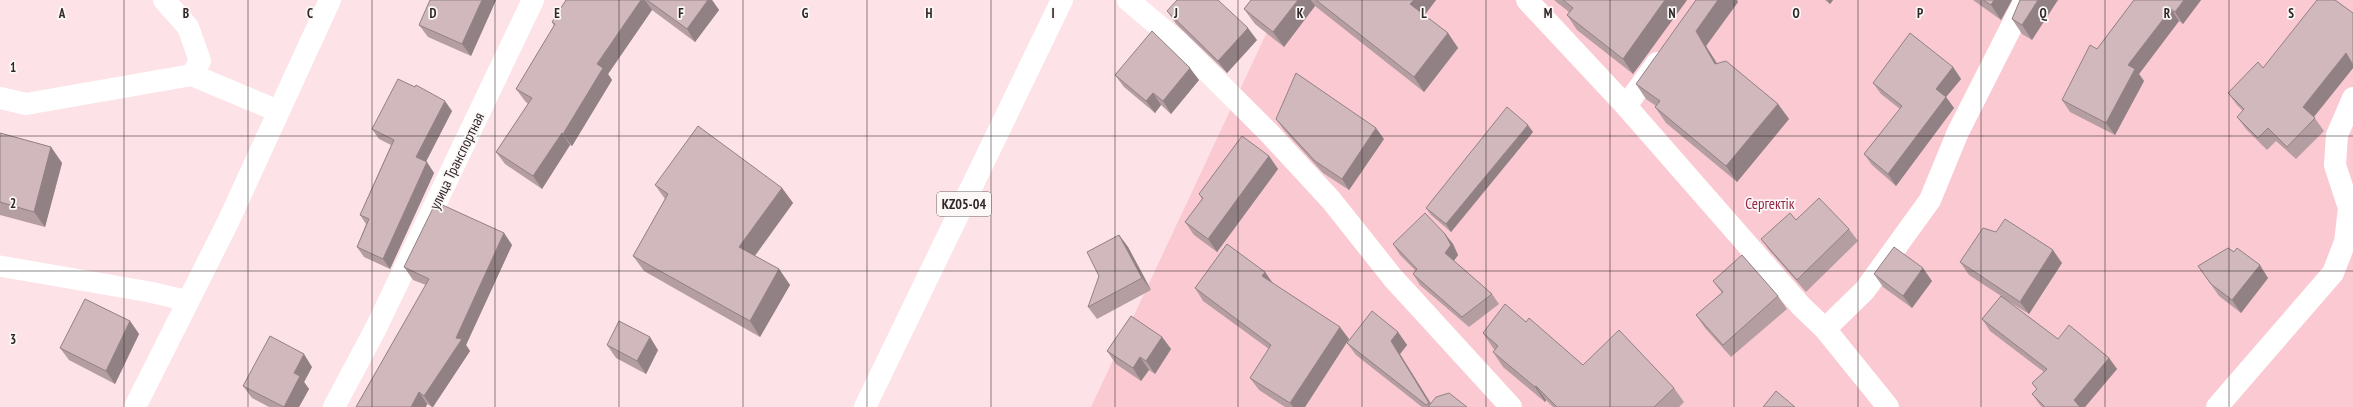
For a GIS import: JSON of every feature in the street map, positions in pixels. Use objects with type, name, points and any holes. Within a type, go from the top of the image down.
[{"type":"street","points":[[164,0],[188,27],[200,61],[192,75]]},
{"type":"street","points":[[135,407],[228,222],[330,0]]},
{"type":"street","name":"улица Транспортная","points":[[334,407],[376,328],[533,0]]},
{"type":"street","name":"KZ05-04","points":[[865,407],[1062,0]]},
{"type":"street","points":[[1128,0],[1179,43],[1269,133],[1331,200],[1393,278],[1511,407]]},
{"type":"street","points":[[1527,0],[1626,106],[1801,306],[1825,329],[1888,407]]},
{"type":"street","points":[[1825,329],[1865,290],[1930,200],[1958,132],[2025,0]]},
{"type":"street","points":[[1626,106],[1669,47]]},
{"type":"street","points":[[0,98],[26,104],[192,75],[278,111]]},
{"type":"street","points":[[2217,407],[2333,273],[2345,242],[2349,208],[2335,166],[2336,135],[2353,98]]},
{"type":"lane","points":[[0,266],[150,292],[188,301]]},
{"type":"green space","name":"Сергектік","points":[[1282,0],[2353,0],[2353,407],[1091,407]]},
{"type":"building","points":[[430,0],[482,0],[462,44],[419,25]]},
{"type":"building","points":[[566,0],[641,0],[597,64],[603,68],[563,134],[562,133],[533,176],[496,152],[532,98],[516,89],[555,24],[552,22]]},
{"type":"building","points":[[647,0],[708,0],[687,29]]},
{"type":"building","points":[[1177,0],[1218,0],[1248,28],[1218,61],[1167,11]]},
{"type":"building","points":[[1251,0],[1298,0],[1273,32],[1244,9]]},
{"type":"building","points":[[1316,0],[1414,0],[1410,4],[1448,33],[1414,77]]},
{"type":"building","points":[[1563,0],[1665,0],[1623,59],[1567,15],[1573,8]]},
{"type":"building","points":[[1696,0],[1718,0],[1696,31],[1715,64],[1726,61],[1778,104],[1726,166],[1655,107],[1660,101],[1636,84]]},
{"type":"building","points":[[1983,0],[1994,0],[1991,5]]},
{"type":"building","points":[[2020,0],[2038,0],[2022,25],[2012,19]]},
{"type":"building","points":[[2134,0],[2184,0],[2175,12],[2171,9],[2128,65],[2135,69],[2106,123],[2062,100],[2090,45],[2097,49]]},
{"type":"building","points":[[2317,0],[2335,0],[2353,13],[2353,65],[2346,53],[2303,107],[2315,118],[2287,147],[2268,128],[2258,138],[2237,117],[2244,109],[2228,93],[2258,62],[2263,68]]},
{"type":"building","points":[[1152,31],[1190,68],[1163,101],[1153,93],[1146,101],[1115,75]]},
{"type":"building","points":[[1910,33],[1953,67],[1936,89],[1946,97],[1888,174],[1864,154],[1902,106],[1873,83]]},
{"type":"building","points":[[1296,73],[1376,128],[1342,179],[1315,161],[1276,119]]},
{"type":"building","points":[[398,79],[415,87],[416,85],[445,101],[416,157],[427,162],[383,259],[357,247],[369,219],[360,215],[394,140],[372,129]]},
{"type":"building","points":[[1507,107],[1528,125],[1446,224],[1426,208]]},
{"type":"building","points":[[698,126],[782,188],[739,247],[779,269],[750,321],[633,256],[668,194],[655,185]]},
{"type":"building","points":[[0,133],[51,147],[34,212],[0,202]]},
{"type":"building","points":[[1242,136],[1269,156],[1208,239],[1185,222],[1203,198],[1199,194]]},
{"type":"building","points":[[1819,198],[1849,229],[1797,280],[1761,239],[1790,213],[1796,220]]},
{"type":"building","points":[[436,202],[504,233],[456,338],[462,339],[424,396],[419,392],[411,407],[356,407],[429,279],[404,267]]},
{"type":"building","points":[[1425,213],[1445,234],[1451,245],[1445,253],[1492,294],[1462,317],[1413,274],[1417,269],[1393,244]]},
{"type":"building","points":[[2005,219],[2053,250],[2020,302],[1960,262],[1983,228],[1996,232]]},
{"type":"building","points":[[1119,235],[1142,278],[1088,307],[1099,276],[1087,252]]},
{"type":"building","points":[[1227,244],[1265,272],[1262,276],[1340,327],[1290,403],[1250,378],[1271,345],[1195,288]]},
{"type":"building","points":[[1894,247],[1923,268],[1903,296],[1874,274]]},
{"type":"building","points":[[2228,248],[2234,252],[2237,248],[2260,265],[2232,300],[2211,284],[2198,266]]},
{"type":"building","points":[[1742,255],[1778,296],[1723,345],[1696,315],[1723,292],[1713,281]]},
{"type":"building","points":[[2001,296],[2058,339],[2069,325],[2109,358],[2074,400],[2080,407],[2043,407],[2044,406],[2032,394],[2037,389],[2032,383],[2047,369],[1982,319]]},
{"type":"building","points":[[85,299],[130,321],[106,371],[60,348]]},
{"type":"building","points":[[1505,304],[1526,322],[1529,318],[1583,365],[1619,330],[1674,388],[1654,407],[1557,407],[1536,386],[1535,387],[1493,352],[1498,346],[1483,333]]},
{"type":"building","points":[[1372,311],[1398,332],[1391,341],[1429,403],[1426,405],[1347,343]]},
{"type":"building","points":[[1131,316],[1162,337],[1146,361],[1140,357],[1133,368],[1107,351]]},
{"type":"building","points":[[619,321],[650,337],[637,361],[607,345]]},
{"type":"building","points":[[270,336],[304,354],[294,373],[300,376],[284,407],[243,386]]},
{"type":"building","points":[[1776,391],[1795,407],[1763,407]]},
{"type":"building","points":[[1449,393],[1467,407],[1428,407],[1436,397]]}]
